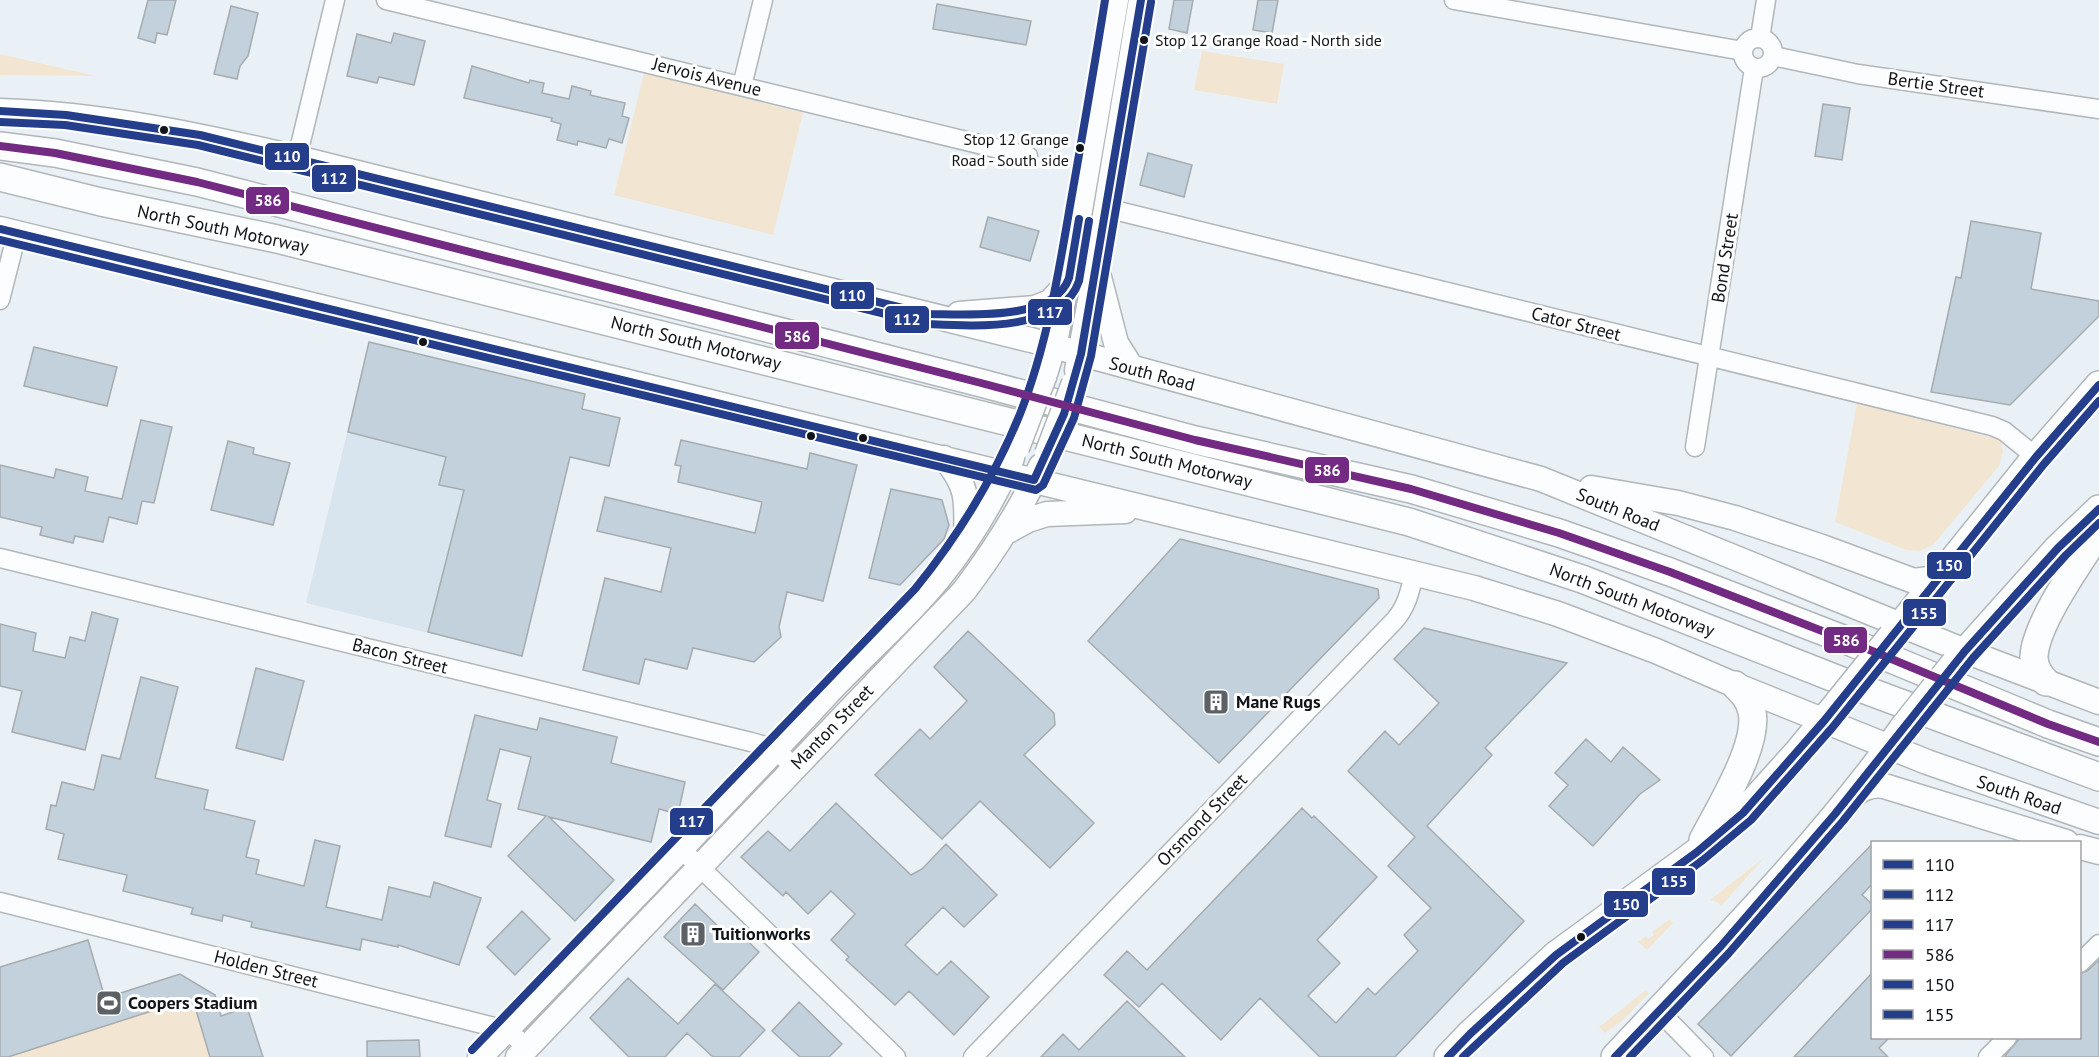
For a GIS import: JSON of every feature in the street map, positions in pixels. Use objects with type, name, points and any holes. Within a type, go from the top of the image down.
[{"type":"highway","name":"North South Motorway","points":[[0,146],[55,153],[197,182],[1195,440],[1411,489],[1559,533],[1670,572],[1848,641],[2048,724],[2099,742]]},
{"type":"highway","name":"North South Motorway","points":[[0,177],[101,202],[277,239],[1409,522],[1582,579],[1852,685],[2099,777]]},
{"type":"highway","points":[[1448,1057],[1556,956],[1697,852],[1749,806],[1832,711],[2036,457],[2099,385]]},
{"type":"highway","points":[[1615,1055],[1721,946],[1835,814],[1960,657],[2058,548],[2099,509]]},
{"type":"highway","points":[[2046,682],[2035,663],[2034,655],[2039,638],[2062,589],[2099,532]]},
{"type":"highway","points":[[1697,852],[1729,790],[1752,734],[1751,706],[1745,694],[1735,685]]},
{"type":"main road","name":"Manton Street","points":[[480,1057],[923,596],[966,541],[989,504],[1017,448],[1054,347],[1116,0]]},
{"type":"main road","name":"Manton Street","points":[[523,1052],[793,767],[957,599],[1006,532],[1047,454],[1074,383],[1096,269],[1141,0]]},
{"type":"main road","name":"South Road","points":[[0,111],[66,115],[128,123],[200,135],[297,158],[927,314],[1541,479],[1960,657],[2046,682],[2099,702]]},
{"type":"main road","name":"South Road","points":[[9,231],[1474,588],[1558,614],[1656,651],[1735,685],[1832,711],[1897,736],[1986,784],[2099,822]]},
{"type":"main road","points":[[1096,269],[1116,343],[1131,368]]},
{"type":"main road","points":[[927,314],[975,314],[1035,308],[1050,302],[1067,284]]},
{"type":"main road","points":[[944,458],[957,472],[965,492],[966,541]]},
{"type":"main road","points":[[1541,479],[1678,503],[1735,518],[1914,581],[1929,579],[1949,566]]},
{"type":"main road","points":[[1006,532],[1028,520],[1047,514],[1153,509]]},
{"type":"main road","points":[[1835,814],[1861,790],[1879,785],[2060,841]]},
{"type":"main road","points":[[2081,847],[2099,852]]},
{"type":"street","points":[[297,158],[335,0]]},
{"type":"street","name":"Jervois Avenue","points":[[386,0],[1028,156]]},
{"type":"street","points":[[742,86],[763,0]]},
{"type":"street","points":[[1454,0],[1743,51]]},
{"type":"street","points":[[1760,38],[1766,0]]},
{"type":"street","points":[[1760,38],[1769,43],[1773,56],[1767,66],[1760,69],[1746,62],[1743,51],[1748,42],[1760,38]]},
{"type":"street","name":"Bertie Street","points":[[1773,56],[1858,74],[2099,109]]},
{"type":"street","name":"Bond Street","points":[[1695,447],[1754,68]]},
{"type":"street","name":"Cator Street","points":[[1106,208],[1992,426],[2004,431],[2036,457]]},
{"type":"street","points":[[0,300],[9,231]]},
{"type":"street","name":"Bacon Street","points":[[0,558],[776,749]]},
{"type":"street","name":"Orsmond Street","points":[[973,1057],[1395,620],[1408,600],[1414,574]]},
{"type":"street","points":[[776,749],[793,767]]},
{"type":"street","points":[[680,848],[896,1057]]},
{"type":"street","name":"Holden Street","points":[[0,902],[506,1030],[523,1052]]},
{"type":"street","points":[[2081,961],[2099,944]]},
{"type":"street","points":[[1658,1010],[1704,1057]]},
{"type":"street","points":[[1988,1057],[2006,1039]]},
{"type":"shaded area","points":[[1202,51],[1284,64],[1277,104],[1194,90]]},
{"type":"shaded area","points":[[0,54],[96,76],[0,75]]},
{"type":"shaded area","points":[[644,73],[803,113],[773,235],[614,195]]},
{"type":"shaded area","points":[[369,342],[585,394],[522,656],[306,603]]},
{"type":"shaded area","points":[[1857,403],[2001,440],[2003,451],[1999,466],[1934,544],[1920,551],[1906,550],[1835,522]]},
{"type":"shaded area","points":[[1765,857],[1721,906],[1710,900]]},
{"type":"shaded area","points":[[1670,919],[1673,923],[1647,950],[1638,942],[1646,936],[1648,939],[1654,935],[1652,932]]},
{"type":"shaded area","name":"Coopers Stadium","points":[[88,940],[105,998],[215,995],[221,1016],[247,1007],[263,1057],[0,1057],[0,967]]},
{"type":"shaded area","points":[[1646,990],[1649,993],[1622,1021],[1605,1033],[1599,1027]]},
{"type":"building","points":[[148,0],[176,0],[167,35],[157,33],[155,43],[138,38]]},
{"type":"building","points":[[1174,0],[1193,0],[1187,33],[1169,29]]},
{"type":"building","points":[[1258,0],[1278,0],[1272,33],[1253,30]]},
{"type":"building","points":[[937,4],[1031,21],[1026,45],[933,29]]},
{"type":"building","points":[[231,6],[258,13],[248,56],[240,66],[237,79],[214,74]]},
{"type":"building","points":[[394,33],[425,41],[414,85],[379,77],[377,83],[347,76],[357,34],[391,43]]},
{"type":"building","points":[[472,66],[529,83],[530,80],[544,83],[542,93],[569,99],[572,86],[591,91],[590,95],[625,103],[622,116],[629,118],[622,143],[609,139],[606,148],[578,141],[577,145],[557,140],[561,124],[551,121],[552,118],[464,98]]},
{"type":"building","points":[[1823,104],[1850,108],[1842,160],[1815,156]]},
{"type":"building","points":[[1148,153],[1192,165],[1184,197],[1140,185]]},
{"type":"building","points":[[988,217],[1039,231],[1030,261],[980,247]]},
{"type":"building","points":[[1971,221],[2041,233],[2031,289],[2099,301],[2099,316],[2010,405],[1931,392],[1956,277],[1961,278]]},
{"type":"building","points":[[369,342],[585,394],[582,409],[620,418],[609,466],[570,457],[522,656],[428,632],[464,490],[439,485],[446,457],[348,432]]},
{"type":"building","points":[[34,347],[117,367],[107,406],[24,386]]},
{"type":"building","points":[[141,420],[172,427],[154,503],[142,501],[137,524],[109,517],[103,542],[75,536],[73,543],[40,535],[42,527],[0,517],[0,465],[54,478],[56,469],[88,477],[85,491],[122,499]]},
{"type":"building","points":[[681,440],[807,469],[810,453],[857,465],[823,601],[787,592],[779,627],[781,637],[754,662],[693,648],[687,669],[645,659],[639,684],[583,670],[605,578],[661,592],[671,548],[597,531],[605,497],[755,533],[762,502],[678,482],[681,466],[675,465]]},
{"type":"building","points":[[228,441],[254,448],[253,454],[290,463],[273,525],[211,510]]},
{"type":"building","points":[[891,489],[942,500],[949,525],[944,539],[900,585],[869,578]]},
{"type":"building","name":"Mane Rugs","points":[[1180,539],[1378,589],[1379,598],[1219,763],[1088,641]]},
{"type":"building","points":[[92,612],[118,619],[85,750],[12,732],[22,691],[0,686],[0,624],[36,633],[33,651],[65,658],[70,637],[85,641]]},
{"type":"building","points":[[1424,628],[1567,663],[1485,748],[1492,755],[1427,826],[1524,921],[1395,1057],[1320,1057],[1260,998],[1221,1040],[1162,983],[1139,1007],[1104,975],[1127,951],[1147,970],[1302,808],[1312,818],[1314,816],[1377,877],[1317,940],[1340,963],[1308,996],[1336,1023],[1368,988],[1375,995],[1418,951],[1404,935],[1431,908],[1388,866],[1415,837],[1348,771],[1385,731],[1399,745],[1439,703],[1394,659]]},
{"type":"building","points":[[968,631],[1054,713],[1055,725],[1024,755],[1094,823],[1050,868],[980,801],[942,839],[875,775],[920,729],[930,739],[967,701],[934,667]]},
{"type":"building","points":[[256,668],[304,681],[283,760],[236,748]]},
{"type":"building","points":[[141,677],[178,687],[155,778],[208,790],[204,809],[255,821],[246,857],[259,860],[256,874],[304,886],[315,840],[340,846],[326,907],[382,920],[389,887],[430,897],[434,882],[481,898],[459,965],[398,945],[398,947],[362,939],[360,950],[251,927],[252,922],[223,915],[222,921],[191,914],[193,908],[123,891],[127,875],[58,859],[64,834],[46,829],[51,805],[56,806],[62,782],[94,790],[102,755],[120,759]]},
{"type":"building","points":[[475,715],[537,730],[540,718],[617,737],[611,763],[685,782],[678,814],[659,809],[651,842],[549,817],[614,880],[575,921],[508,856],[546,816],[518,809],[531,757],[500,749],[487,800],[501,804],[491,847],[445,836]]},
{"type":"building","points":[[1586,739],[1611,762],[1623,747],[1660,780],[1640,794],[1593,846],[1549,806],[1568,785],[1555,773]]},
{"type":"building","points":[[836,803],[911,875],[922,869],[946,844],[997,895],[964,927],[943,907],[905,945],[937,975],[951,961],[989,997],[954,1035],[909,991],[895,1005],[846,960],[849,957],[831,940],[855,914],[831,891],[808,914],[786,892],[783,896],[741,857],[768,831],[790,851]]},
{"type":"building","points":[[1871,845],[1871,885],[1862,895],[1871,903],[1871,910],[1731,1056],[1698,1024]]},
{"type":"building","points":[[695,904],[725,933],[732,926],[759,952],[723,990],[664,937]]},
{"type":"building","points":[[522,911],[550,939],[515,975],[487,947]]},
{"type":"building","name":"Coopers Stadium","points":[[88,940],[105,998],[180,974],[215,995],[221,1016],[247,1007],[263,1057],[210,1057],[196,1010],[183,1001],[8,1057],[0,1057],[0,967]]},
{"type":"building","points":[[2099,960],[2099,1057],[2004,1057],[2019,1039],[2081,1039],[2081,973]]},
{"type":"building","points":[[1871,974],[1871,1039],[1888,1039],[1879,1048],[1888,1057],[1794,1057]]},
{"type":"building","points":[[628,978],[678,1024],[715,984],[765,1030],[739,1057],[713,1057],[687,1033],[665,1057],[629,1057],[590,1018]]},
{"type":"building","points":[[1127,1001],[1185,1057],[1041,1057],[1063,1034],[1079,1050]]},
{"type":"building","points":[[799,1002],[842,1044],[829,1057],[800,1057],[772,1031]]},
{"type":"building","points":[[419,1040],[420,1057],[367,1057],[367,1041]]},
{"type":"transit line","name":"117","points":[[472,1050],[915,589],[961,527],[1010,438],[1037,364],[1061,259],[1105,0]]},
{"type":"transit line","name":"110","points":[[0,229],[1034,480],[1064,414],[1081,354],[1141,0]]},
{"type":"transit line","name":"112","points":[[0,240],[1036,490],[1043,485],[1074,418],[1091,356],[1151,2]]},
{"type":"transit line","name":"110","points":[[0,111],[66,115],[200,135],[927,314],[1007,312],[1027,309],[1046,302],[1060,292],[1069,278],[1079,219]]},
{"type":"transit line","name":"112","points":[[0,122],[65,125],[198,145],[926,324],[1013,323],[1035,318],[1054,310],[1069,298],[1079,281],[1089,221]]},
{"type":"transit line","name":"586","points":[[0,146],[55,153],[197,182],[1195,440],[1411,489],[1559,533],[1670,572],[1848,641],[2048,724],[2099,742]]},
{"type":"transit line","name":"150","points":[[1448,1057],[1556,955],[1697,852],[1743,813],[1824,721],[2036,457],[2099,385]]},
{"type":"transit line","name":"155","points":[[1463,1057],[1563,963],[1703,860],[1751,820],[1832,728],[2044,464],[2099,401]]},
{"type":"transit line","name":"150","points":[[1615,1057],[1721,946],[1835,814],[1965,651],[2058,548],[2099,509]]},
{"type":"transit line","name":"155","points":[[1630,1057],[1729,953],[1843,821],[1973,658],[2066,555],[2099,523]]},
{"type":"place","name":"Stop 12 Grange Road - North side","points":[[1144,40]]},
{"type":"place","name":"Stop 12 Grange Road - South side","points":[[1080,148]]},
{"type":"place","name":"Mane Rugs","points":[[1216,702]]},
{"type":"place","name":"Tuitionworks","points":[[693,934]]},
{"type":"place","name":"Coopers Stadium","points":[[109,1003]]}]
